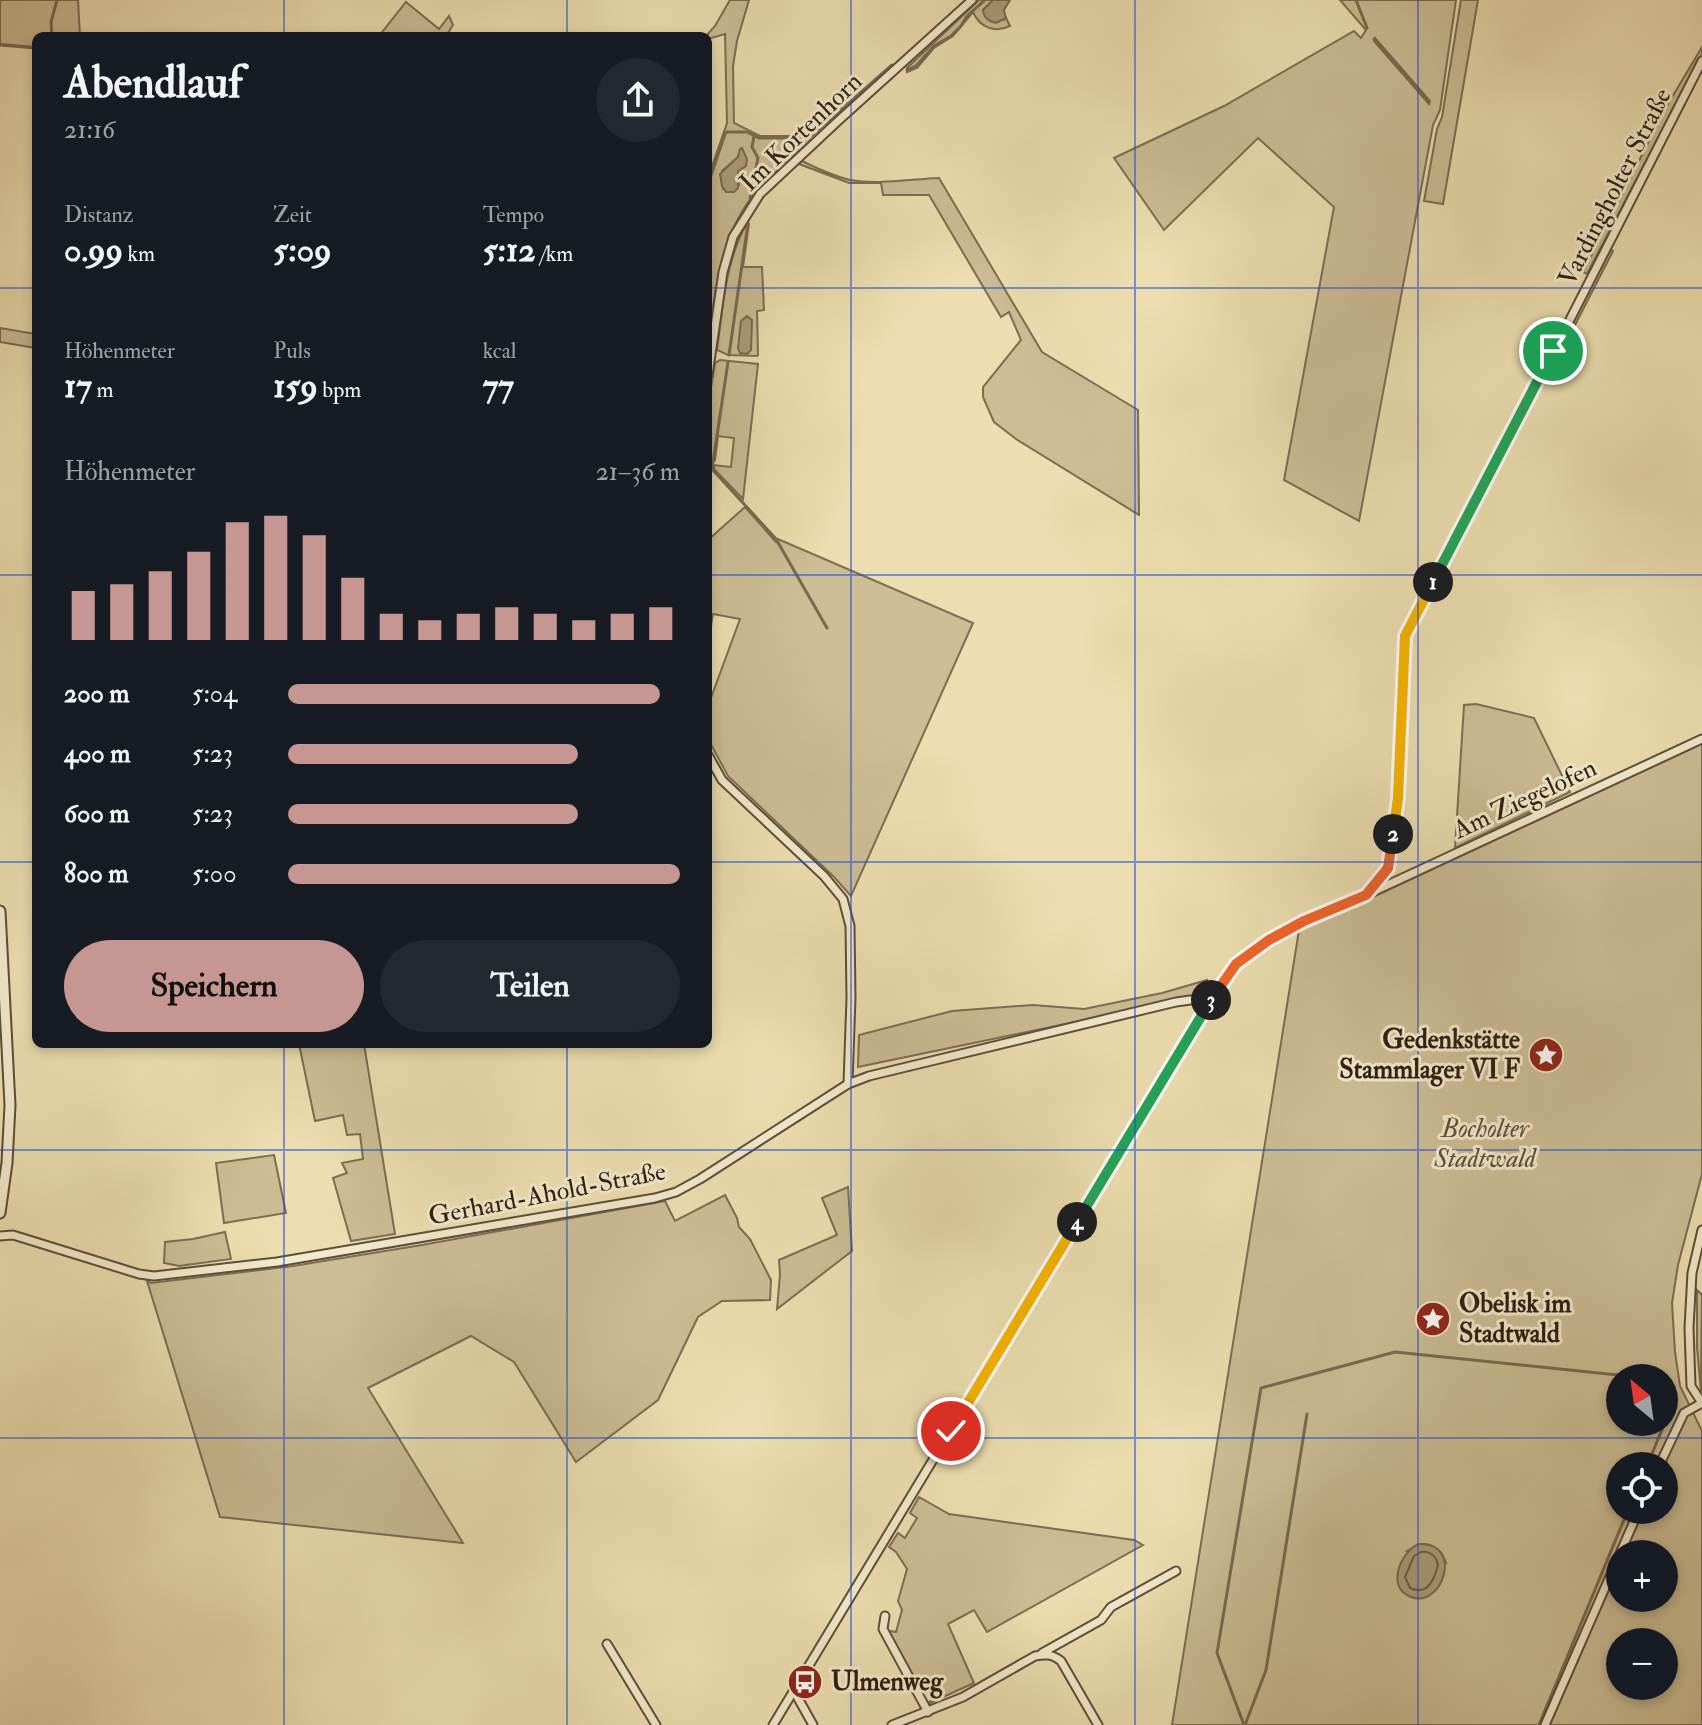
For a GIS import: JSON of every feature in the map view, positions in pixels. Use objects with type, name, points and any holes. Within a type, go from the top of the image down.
[{"type":"street","name":"Im Kortenhorn","points":[[712,348],[723,272],[733,237],[760,194],[972,0]]},
{"type":"street","name":"Vardingholter Straße","points":[[1388,868],[1398,798],[1405,636],[1702,61]]},
{"type":"street","name":"Am Ziegelofen","points":[[1366,895],[1702,739]]},
{"type":"street","points":[[712,762],[722,780],[824,876],[843,899],[850,926],[848,1084]]},
{"type":"street","points":[[1388,868],[1390,876],[1397,880]]},
{"type":"street","points":[[773,1725],[1213,997],[1236,964],[1269,940],[1304,921],[1366,895],[1388,868]]},
{"type":"street","points":[[0,911],[10,1105],[0,1213]]},
{"type":"street","name":"Gerhard-Ahold-Straße","points":[[0,1236],[13,1235],[154,1276],[277,1262],[655,1198],[676,1192],[700,1179],[848,1084],[869,1076],[1176,1002],[1213,997]]},
{"type":"street","points":[[1666,1452],[1684,1413],[1702,1403],[1691,1386],[1689,1328],[1692,1273],[1702,1230]]},
{"type":"street","points":[[1545,1725],[1633,1524]]},
{"type":"street","points":[[892,1725],[968,1694],[1101,1620],[1111,1607],[1176,1571]]},
{"type":"street","points":[[885,1616],[883,1629],[928,1712]]},
{"type":"street","points":[[607,1644],[656,1725]]},
{"type":"street","points":[[1035,1656],[1047,1654],[1061,1661],[1098,1725]]},
{"type":"street","points":[[794,1691],[813,1725]]},
{"type":"green space","points":[[0,0],[78,0],[80,32],[32,32],[32,47],[0,44]]},
{"type":"green space","points":[[730,0],[749,0],[733,66],[734,123],[760,136],[808,136],[810,141],[755,193],[743,210],[721,263],[712,314],[712,166],[727,123],[725,34],[712,38],[710,32]],"holes":[[[739,153],[746,166],[738,171],[739,185],[723,189],[722,171]]]},
{"type":"green space","points":[[979,0],[993,0],[983,10],[1004,20],[1006,18],[1010,26],[988,28],[973,12],[953,36],[934,48],[917,68],[907,72],[907,68]]},
{"type":"green space","points":[[1340,0],[1456,0],[1440,110],[1433,125],[1359,521],[1284,480],[1334,207],[1258,138],[1164,230],[1114,158],[1224,106],[1354,31],[1361,38],[1366,30]],"holes":[[[1375,38],[1430,101],[1429,104],[1374,41]]]},
{"type":"green space","points":[[1461,0],[1478,0],[1443,204],[1424,201],[1442,117]]},
{"type":"green space","points":[[406,2],[439,29],[449,16],[453,25],[449,32],[382,32]]},
{"type":"green space","points":[[1702,47],[1702,54],[1587,274],[1583,272],[1665,109]]},
{"type":"green space","points":[[802,161],[850,180],[883,182],[939,178],[1042,352],[1138,410],[1139,515],[1016,439],[994,422],[983,397],[983,387],[1021,340],[1009,312],[1001,317],[929,195],[883,195],[881,183],[849,183],[799,164]]},
{"type":"green space","points":[[747,223],[743,267],[762,267],[764,310],[757,311],[757,356],[728,355],[717,350],[729,269]]},
{"type":"green space","points":[[1609,248],[1613,251],[1554,366],[1549,364]]},
{"type":"green space","points":[[0,328],[32,333],[32,347],[0,342]]},
{"type":"green space","points":[[720,360],[758,364],[743,499],[714,469],[714,465],[731,467],[734,438],[718,436],[715,460],[712,459],[712,382],[715,363]]},
{"type":"green space","points":[[745,507],[776,542],[778,539],[973,623],[851,896],[728,776],[712,746],[712,695],[740,619],[713,614],[712,620],[712,536]]},
{"type":"green space","points":[[1476,704],[1534,718],[1570,792],[1455,848],[1464,705]]},
{"type":"green space","name":"Bocholter Stadtwald","points":[[1702,743],[1702,1174],[1678,1265],[1672,1303],[1677,1364],[1606,1364],[1606,1436],[1678,1436],[1678,1372],[1680,1386],[1702,1431],[1702,1725],[1172,1725],[1299,930]],"holes":[[[1419,1544],[1433,1546],[1440,1551],[1446,1563],[1407,1551]]]},
{"type":"green space","points":[[1207,980],[1210,986],[1205,995],[858,1067],[859,1035],[952,1011],[1033,1005],[1084,1009]]},
{"type":"green space","points":[[300,1048],[365,1048],[395,1234],[351,1241],[333,1178],[347,1173],[342,1163],[363,1159],[360,1134],[347,1135],[343,1115],[315,1121]]},
{"type":"green space","points":[[274,1155],[286,1213],[224,1223],[216,1163]]},
{"type":"green space","points":[[848,1187],[852,1251],[777,1309],[779,1260],[837,1235],[822,1198]]},
{"type":"green space","points":[[725,1195],[739,1227],[750,1239],[771,1280],[770,1300],[722,1301],[698,1317],[658,1400],[576,1462],[514,1362],[471,1336],[368,1388],[463,1543],[220,1517],[147,1281],[293,1266],[665,1201],[675,1221]]},
{"type":"green space","points":[[225,1232],[231,1259],[179,1266],[164,1263],[165,1242]]},
{"type":"green space","points":[[1697,1290],[1702,1295],[1701,1392],[1697,1347]]},
{"type":"green space","points":[[919,1497],[949,1514],[1134,1540],[1143,1545],[987,1632],[974,1610],[948,1624],[974,1683],[930,1703],[934,1698],[928,1688],[920,1692],[888,1634],[890,1631],[896,1632],[902,1610],[898,1601],[907,1569],[889,1547],[898,1533],[905,1538],[917,1518],[910,1513]]},
{"type":"water","points":[[993,0],[1010,0],[1004,10],[1006,18],[996,23],[984,16],[983,10]]},
{"type":"water","points":[[742,148],[747,159],[746,166],[738,171],[738,188],[734,192],[726,192],[720,174],[738,157]]},
{"type":"water","points":[[747,316],[752,320],[751,350],[747,354],[740,353],[738,348],[741,321]]},
{"type":"water","points":[[1419,1544],[1433,1546],[1441,1553],[1445,1563],[1439,1585],[1432,1594],[1422,1598],[1403,1592],[1397,1578],[1406,1554]]},
{"type":"waterway","points":[[52,32],[57,0]]},
{"type":"waterway","points":[[907,70],[916,66],[934,46],[951,36],[985,0]]},
{"type":"waterway","points":[[1356,0],[1367,28]]},
{"type":"waterway","points":[[1374,39],[1429,102]]},
{"type":"waterway","points":[[0,45],[32,48]]},
{"type":"waterway","points":[[712,172],[727,132],[747,132],[759,138],[809,138],[892,65]]},
{"type":"waterway","points":[[750,198],[758,158],[752,147],[754,136]]},
{"type":"waterway","points":[[729,355],[748,223]]},
{"type":"waterway","points":[[728,362],[712,469],[776,539],[827,628]]},
{"type":"waterway","points":[[1244,1725],[1217,1653],[1261,1388],[1395,1352],[1606,1374]]},
{"type":"waterway","points":[[1245,1725],[1266,1670],[1307,1414]]},
{"type":"waterway","points":[[1653,1452],[1659,1436]]},
{"type":"waterway","points":[[1539,1725],[1622,1524]]},
{"type":"place","name":"Gedenkstätte Stammlager VI F","points":[[1546,1055]]},
{"type":"place","name":"Obelisk im Stadtwald","points":[[1433,1319]]},
{"type":"place","name":"Ulmenweg","points":[[805,1682]]},
{"type":"route","points":[[951,1431],[1220,984],[1241,959],[1269,940],[1304,921],[1366,895],[1388,868],[1398,798],[1405,636],[1553,351]]}]
